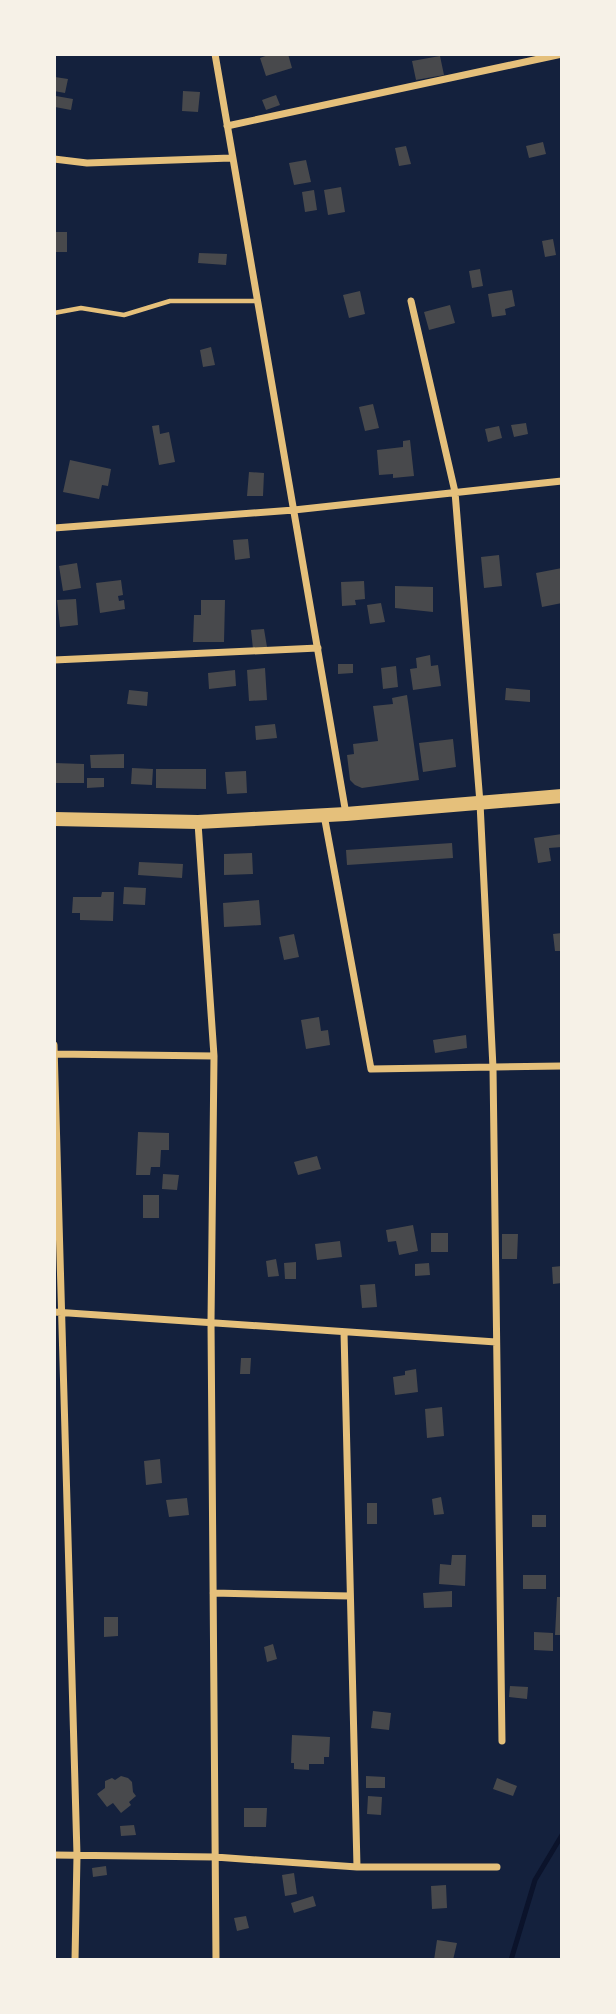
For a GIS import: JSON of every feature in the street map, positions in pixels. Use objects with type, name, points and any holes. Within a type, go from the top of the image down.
[{"type":"main road","points":[[54,819],[198,822],[346,814],[562,796]]},
{"type":"street","points":[[215,54],[346,814]]},
{"type":"street","points":[[226,126],[562,54]]},
{"type":"street","points":[[54,159],[87,163],[232,158]]},
{"type":"street","points":[[411,301],[455,492],[480,803],[493,1068],[502,1741]]},
{"type":"street","points":[[54,528],[294,510],[562,481]]},
{"type":"street","points":[[54,660],[318,649]]},
{"type":"street","points":[[324,815],[371,1069],[562,1066]]},
{"type":"street","points":[[198,822],[214,1056],[211,1322],[216,1960]]},
{"type":"street","points":[[54,1045],[57,1313],[76,1856],[75,1960]]},
{"type":"street","points":[[55,1054],[214,1056]]},
{"type":"street","points":[[57,1313],[496,1342]]},
{"type":"street","points":[[344,1332],[357,1867]]},
{"type":"street","points":[[213,1593],[350,1596]]},
{"type":"street","points":[[54,1855],[215,1857],[357,1867],[497,1867]]},
{"type":"lane","points":[[54,313],[81,307],[124,315],[170,301],[259,301]]},
{"type":"building","points":[[271,54],[288,54],[292,68],[266,76],[260,58]]},
{"type":"building","points":[[440,56],[444,75],[416,80],[412,61]]},
{"type":"building","points":[[55,77],[68,79],[65,93],[54,91]]},
{"type":"building","points":[[183,91],[200,92],[198,112],[182,111]]},
{"type":"building","points":[[276,95],[280,105],[266,110],[262,100]]},
{"type":"building","points":[[56,96],[73,99],[71,110],[55,107]]},
{"type":"building","points":[[543,142],[546,154],[529,158],[526,146]]},
{"type":"building","points":[[406,146],[411,164],[399,166],[395,148]]},
{"type":"building","points":[[306,160],[311,182],[294,185],[289,163]]},
{"type":"building","points":[[341,187],[345,212],[328,215],[324,190]]},
{"type":"building","points":[[314,190],[317,210],[305,212],[302,192]]},
{"type":"building","points":[[55,232],[67,232],[67,252],[55,252]]},
{"type":"building","points":[[553,239],[556,255],[545,257],[542,241]]},
{"type":"building","points":[[199,253],[227,254],[226,265],[198,263]]},
{"type":"building","points":[[480,269],[483,286],[472,288],[469,271]]},
{"type":"building","points":[[512,290],[515,306],[505,309],[506,315],[492,317],[488,294]]},
{"type":"building","points":[[360,291],[365,314],[349,318],[343,295]]},
{"type":"building","points":[[450,305],[455,323],[429,330],[424,312]]},
{"type":"building","points":[[211,347],[215,365],[203,367],[200,350]]},
{"type":"building","points":[[373,404],[379,428],[365,431],[359,407]]},
{"type":"building","points":[[526,423],[528,434],[514,437],[511,425]]},
{"type":"building","points":[[159,425],[160,434],[169,432],[175,462],[159,465],[152,426]]},
{"type":"building","points":[[499,426],[502,438],[488,442],[485,429]]},
{"type":"building","points":[[410,440],[414,476],[393,478],[393,474],[379,475],[377,450],[403,447],[403,441]]},
{"type":"building","points":[[70,460],[111,469],[108,486],[102,485],[99,499],[63,492]]},
{"type":"building","points":[[249,472],[264,473],[263,496],[247,496]]},
{"type":"building","points":[[248,539],[250,558],[235,560],[233,540]]},
{"type":"building","points":[[499,555],[502,586],[484,588],[481,557]]},
{"type":"building","points":[[77,563],[81,588],[63,591],[59,566]]},
{"type":"building","points":[[562,568],[562,603],[542,607],[536,573]]},
{"type":"building","points":[[121,580],[123,595],[118,596],[119,601],[124,600],[125,609],[100,613],[96,583]]},
{"type":"building","points":[[364,581],[365,599],[355,600],[356,605],[342,606],[341,582]]},
{"type":"building","points":[[395,586],[433,587],[433,612],[395,608]]},
{"type":"building","points":[[76,599],[78,625],[60,627],[57,600]]},
{"type":"building","points":[[201,600],[225,600],[224,642],[193,642],[194,615],[201,615]]},
{"type":"building","points":[[381,603],[385,622],[370,624],[367,605]]},
{"type":"building","points":[[264,629],[267,647],[253,649],[251,630]]},
{"type":"building","points":[[430,655],[431,666],[438,665],[441,686],[413,690],[410,669],[417,668],[416,658]]},
{"type":"building","points":[[338,664],[353,664],[353,673],[338,674]]},
{"type":"building","points":[[396,666],[398,687],[383,689],[381,668]]},
{"type":"building","points":[[265,668],[267,700],[249,701],[247,670]]},
{"type":"building","points":[[235,670],[236,686],[209,689],[208,673]]},
{"type":"building","points":[[506,688],[530,690],[530,702],[505,700]]},
{"type":"building","points":[[129,690],[148,692],[147,706],[127,704]]},
{"type":"building","points":[[407,695],[419,780],[362,788],[355,785],[350,780],[347,755],[354,754],[353,744],[378,741],[373,706],[393,704],[392,698]]},
{"type":"building","points":[[275,724],[277,738],[256,740],[255,726]]},
{"type":"building","points":[[453,739],[456,767],[423,772],[419,743]]},
{"type":"building","points":[[124,754],[124,768],[91,768],[90,755]]},
{"type":"building","points":[[54,763],[84,764],[84,783],[54,783]]},
{"type":"building","points":[[132,768],[153,769],[152,785],[131,784]]},
{"type":"building","points":[[156,769],[206,769],[206,789],[156,788]]},
{"type":"building","points":[[246,771],[247,793],[227,794],[225,772]]},
{"type":"building","points":[[87,778],[104,778],[104,787],[87,788]]},
{"type":"building","points":[[562,834],[562,847],[549,848],[551,861],[538,863],[534,838]]},
{"type":"building","points":[[452,843],[453,858],[347,865],[346,850]]},
{"type":"building","points":[[252,853],[253,874],[224,875],[224,854]]},
{"type":"building","points":[[139,862],[183,864],[182,878],[138,875]]},
{"type":"building","points":[[124,887],[146,888],[145,905],[123,904]]},
{"type":"building","points":[[102,892],[114,892],[113,921],[80,920],[80,913],[72,913],[73,897],[101,897]]},
{"type":"building","points":[[259,900],[261,925],[224,927],[223,903]]},
{"type":"building","points":[[562,933],[562,951],[555,951],[553,934]]},
{"type":"building","points":[[294,934],[299,957],[284,960],[279,937]]},
{"type":"building","points":[[319,1017],[321,1031],[328,1030],[330,1045],[306,1049],[301,1020]]},
{"type":"building","points":[[466,1035],[467,1048],[435,1053],[433,1040]]},
{"type":"building","points":[[138,1132],[169,1133],[169,1150],[161,1150],[160,1167],[151,1167],[150,1175],[136,1175]]},
{"type":"building","points":[[317,1156],[321,1169],[298,1175],[294,1162]]},
{"type":"building","points":[[163,1174],[179,1175],[177,1190],[162,1189]]},
{"type":"building","points":[[143,1195],[159,1195],[159,1218],[143,1218]]},
{"type":"building","points":[[413,1225],[418,1251],[399,1255],[396,1241],[388,1242],[386,1230]]},
{"type":"building","points":[[431,1233],[448,1233],[448,1252],[431,1252]]},
{"type":"building","points":[[502,1234],[518,1234],[517,1259],[502,1259]]},
{"type":"building","points":[[340,1241],[342,1257],[317,1260],[315,1244]]},
{"type":"building","points":[[276,1259],[279,1276],[268,1277],[266,1261]]},
{"type":"building","points":[[296,1262],[296,1279],[285,1279],[284,1263]]},
{"type":"building","points":[[429,1263],[430,1275],[415,1276],[415,1264]]},
{"type":"building","points":[[562,1266],[562,1283],[553,1284],[552,1267]]},
{"type":"building","points":[[375,1284],[377,1307],[362,1308],[360,1285]]},
{"type":"building","points":[[241,1358],[251,1358],[250,1374],[240,1374]]},
{"type":"building","points":[[416,1369],[418,1392],[395,1395],[393,1377]]},
{"type":"building","points":[[442,1407],[444,1436],[427,1438],[425,1409]]},
{"type":"building","points":[[160,1459],[162,1483],[146,1485],[144,1461]]},
{"type":"building","points":[[441,1497],[444,1514],[434,1515],[432,1499]]},
{"type":"building","points":[[187,1498],[189,1515],[169,1517],[166,1500]]},
{"type":"building","points":[[367,1503],[377,1503],[377,1524],[367,1524]]},
{"type":"building","points":[[532,1515],[546,1515],[546,1527],[532,1527]]},
{"type":"building","points":[[452,1555],[466,1555],[465,1586],[439,1584],[440,1564],[451,1565]]},
{"type":"building","points":[[523,1575],[546,1575],[546,1589],[523,1589]]},
{"type":"building","points":[[452,1591],[452,1607],[424,1608],[423,1593]]},
{"type":"building","points":[[557,1597],[562,1597],[562,1635],[555,1635]]},
{"type":"building","points":[[104,1617],[118,1617],[118,1636],[104,1637]]},
{"type":"building","points":[[534,1632],[553,1633],[553,1651],[534,1650]]},
{"type":"building","points":[[273,1644],[277,1659],[267,1662],[264,1647]]},
{"type":"building","points":[[510,1686],[528,1687],[527,1699],[509,1697]]},
{"type":"building","points":[[373,1711],[391,1713],[389,1730],[371,1728]]},
{"type":"building","points":[[292,1735],[330,1737],[329,1757],[324,1757],[324,1764],[309,1764],[309,1770],[294,1769],[294,1763],[291,1763]]},
{"type":"building","points":[[121,1776],[132,1782],[136,1796],[129,1802],[131,1805],[121,1813],[113,1803],[107,1807],[97,1794],[105,1788],[105,1781]]},
{"type":"building","points":[[366,1776],[385,1777],[385,1788],[366,1788]]},
{"type":"building","points":[[497,1778],[517,1786],[513,1796],[493,1789]]},
{"type":"building","points":[[368,1796],[382,1797],[381,1815],[367,1814]]},
{"type":"building","points":[[244,1808],[267,1808],[266,1827],[244,1827]]},
{"type":"building","points":[[134,1825],[136,1835],[121,1836],[120,1826]]},
{"type":"building","points":[[106,1866],[107,1875],[93,1877],[92,1868]]},
{"type":"building","points":[[294,1873],[297,1894],[285,1896],[282,1875]]},
{"type":"building","points":[[446,1885],[447,1908],[432,1909],[431,1886]]},
{"type":"building","points":[[313,1896],[316,1906],[294,1913],[291,1903]]},
{"type":"building","points":[[246,1916],[249,1928],[237,1931],[234,1918]]},
{"type":"building","points":[[437,1940],[457,1943],[453,1960],[434,1960]]},
{"type":"waterway","points":[[511,1960],[535,1880],[562,1835]]}]
